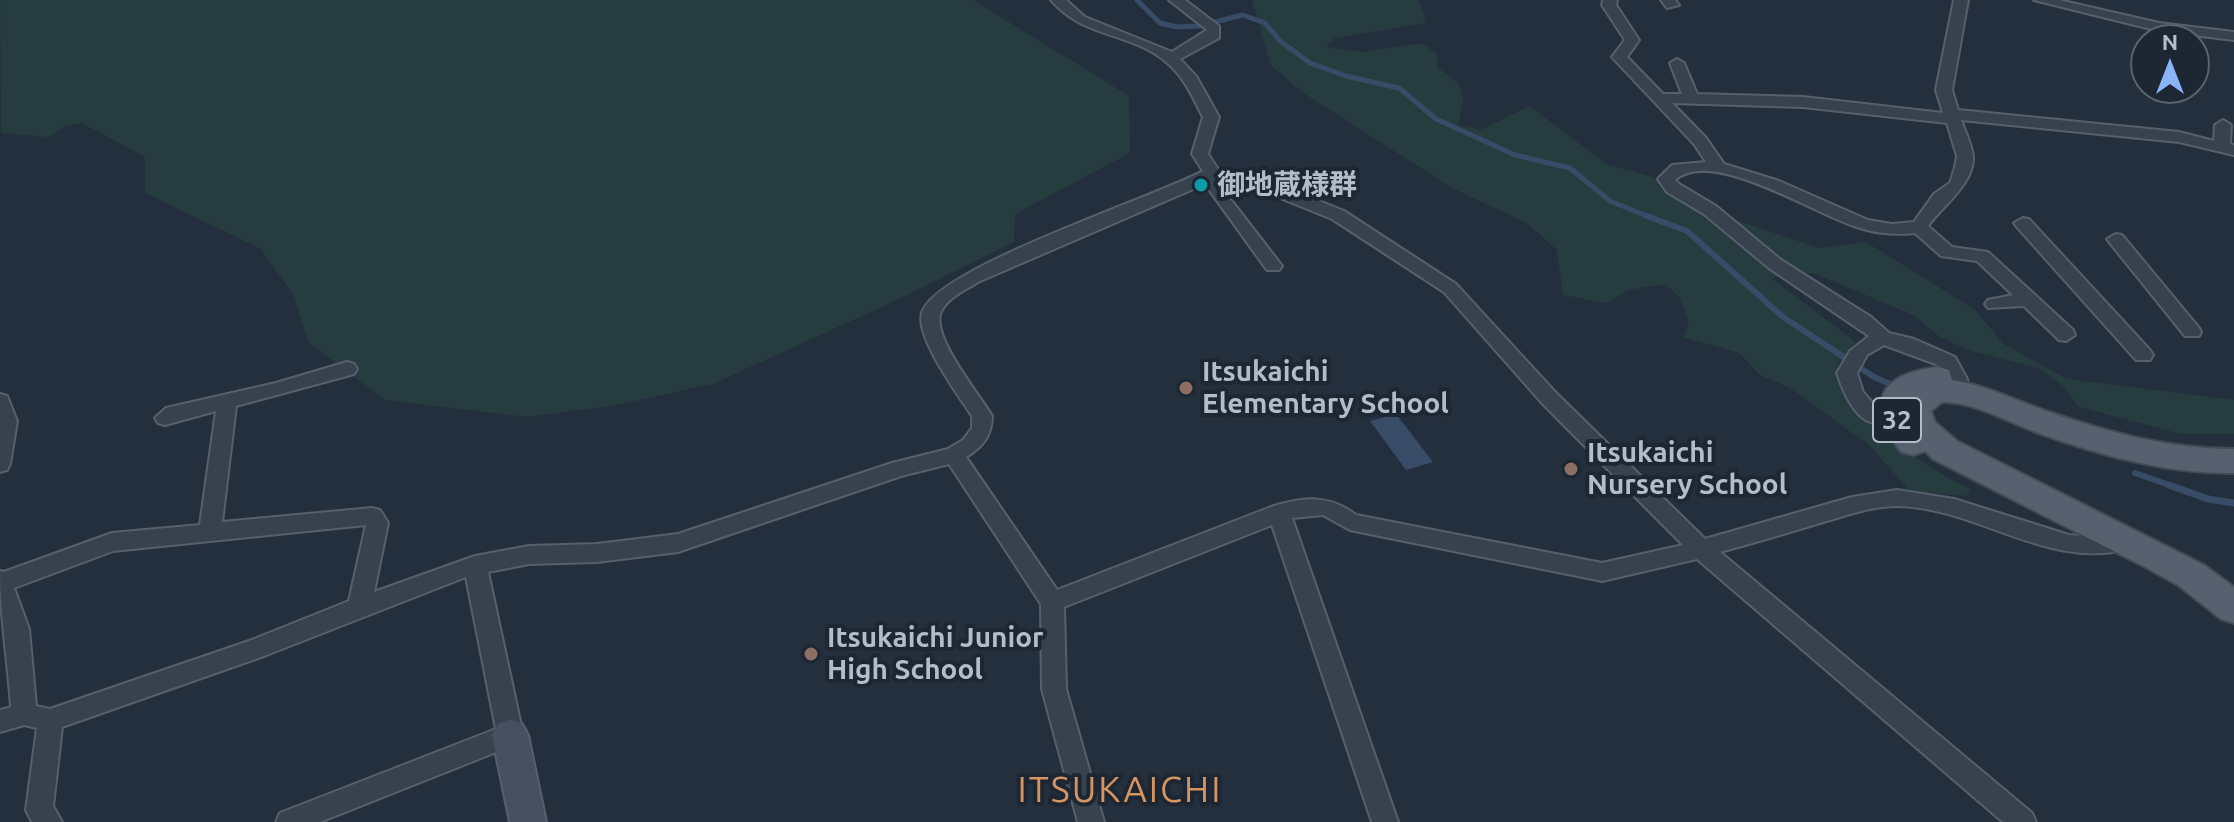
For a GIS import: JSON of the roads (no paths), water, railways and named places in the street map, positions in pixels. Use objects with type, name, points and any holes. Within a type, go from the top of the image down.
[{"type":"main road","name":"32","points":[[2234,461],[2170,457],[2117,443],[2056,426],[1958,386],[1932,393],[1918,404],[1916,418],[1929,437],[1945,450],[2191,575],[2234,608]]},
{"type":"street","points":[[1058,0],[1080,20],[1158,49],[1189,76],[1209,109],[1210,124],[1200,154],[1212,173],[1213,187],[1273,266]]},
{"type":"street","points":[[1171,58],[1214,35],[1214,29],[1176,0]]},
{"type":"street","points":[[1610,0],[1609,5],[1632,40],[1619,57],[1709,151],[1718,167]]},
{"type":"street","points":[[1869,346],[1864,321],[1775,264],[1710,210],[1673,188],[1666,179],[1678,168],[1718,167],[1770,181],[1867,226],[1897,230],[1919,227],[1940,198],[1957,185],[1963,167],[1965,156],[1951,116],[1945,81],[1953,55],[1961,0]]},
{"type":"street","points":[[2041,0],[2171,29],[2234,36]]},
{"type":"street","points":[[1677,63],[1691,99]]},
{"type":"street","points":[[1660,98],[1803,102],[2179,137],[2228,148],[2223,125]]},
{"type":"street","points":[[359,607],[377,523],[372,516],[112,542],[0,582],[17,629],[12,717],[50,720],[256,649],[475,565],[529,555],[597,553],[678,543],[877,476],[954,455],[970,445],[982,430],[982,416],[934,332],[930,314],[936,299],[952,287],[1049,243],[1166,198],[1212,173],[1263,185],[1338,215],[1450,288],[1559,409],[1700,548],[2023,822]]},
{"type":"street","points":[[2023,223],[2143,355]]},
{"type":"street","points":[[1919,227],[1947,252],[1982,256],[2066,335]]},
{"type":"street","points":[[2116,239],[2192,332]]},
{"type":"street","points":[[1994,304],[2028,299]]},
{"type":"street","points":[[1875,417],[1854,395],[1848,382],[1849,367],[1869,346],[1907,344],[1948,362],[1958,386]]},
{"type":"street","points":[[165,418],[173,413],[347,369]]},
{"type":"street","points":[[0,401],[7,421],[0,464]]},
{"type":"street","points":[[210,531],[227,401]]},
{"type":"street","points":[[954,455],[1052,602],[1054,689],[1091,822]]},
{"type":"street","points":[[1052,602],[1279,513],[1314,505],[1335,509],[1350,522],[1602,572],[1637,566],[1893,498],[1942,504],[2088,547],[2104,547],[2126,541]]},
{"type":"street","points":[[1279,513],[1385,822]]},
{"type":"street","points":[[475,565],[528,822]]},
{"type":"street","points":[[49,822],[39,810],[50,720]]},
{"type":"street","points":[[289,822],[510,735]]},
{"type":"water","points":[[1396,414],[1433,462],[1406,470],[1370,421]]},
{"type":"waterway","points":[[1137,0],[1160,23],[1177,27],[1198,26],[1243,15],[1265,23],[1280,41],[1310,63],[1346,76],[1399,88],[1436,119],[1515,155],[1570,168],[1610,201],[1648,216]]},
{"type":"waterway","points":[[1648,216],[1687,231],[1783,317],[1874,377],[1890,384]]},
{"type":"waterway","points":[[1648,216],[1652,218]]},
{"type":"waterway","points":[[2135,473],[2175,487]]},
{"type":"waterway","points":[[2169,485],[2208,499],[2234,503]]},
{"type":"place","name":"御地蔵様群","points":[[1201,185]]},
{"type":"place","name":"Itsukaichi Elementary School","points":[[1186,388]]},
{"type":"place","name":"Itsukaichi Nursery School","points":[[1571,469]]},
{"type":"place","name":"Itsukaichi Junior High School","points":[[811,654]]},
{"type":"district","name":"ITSUKAICHI","points":[[1120,790]]}]
